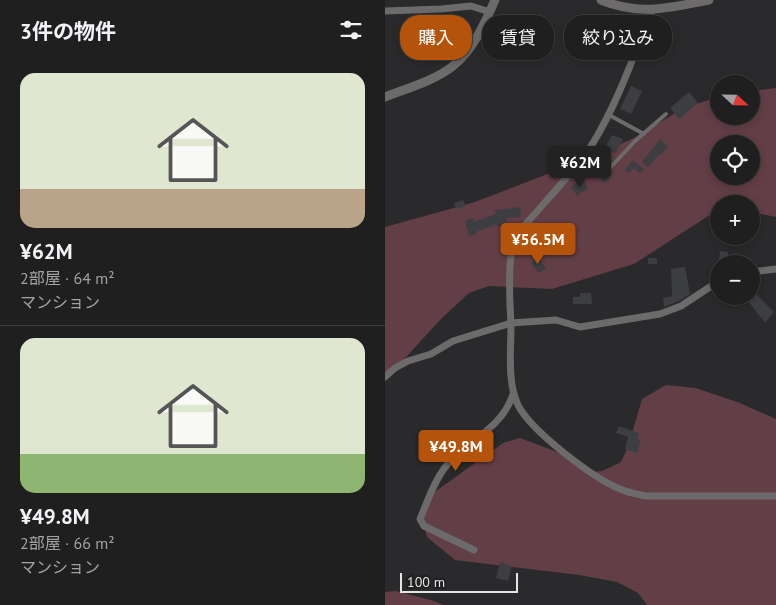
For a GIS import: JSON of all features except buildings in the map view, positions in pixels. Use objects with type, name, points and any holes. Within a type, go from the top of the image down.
[{"type":"street","points":[[385,97],[429,80],[453,66],[471,46],[484,26],[495,0]]},
{"type":"street","points":[[601,0],[633,10],[652,10],[666,4],[709,0]]},
{"type":"street","points":[[385,11],[471,6],[490,12]]},
{"type":"street","points":[[474,550],[424,526],[420,519],[433,487],[453,458],[482,436],[501,417],[511,403],[513,393],[509,282],[511,255],[515,242],[520,231],[538,208],[583,157],[608,114],[652,10]]},
{"type":"street","points":[[760,271],[776,269]]},
{"type":"street","points":[[385,377],[395,368],[408,361],[431,354],[453,341],[511,323],[556,320],[580,327],[660,314],[681,306],[710,287]]},
{"type":"street","points":[[513,393],[518,406],[541,434],[557,448],[618,489],[646,496],[776,496]]},
{"type":"lane","points":[[608,114],[644,134]]},
{"type":"lane","points":[[583,157],[604,169],[609,169],[666,114]]},
{"type":"shaded area","points":[[776,88],[776,217],[760,214],[760,195],[710,195],[710,215],[634,264],[552,289],[489,286],[469,293],[441,319],[385,380],[385,227],[475,202],[589,158],[634,138],[682,109],[710,99],[710,125],[760,125],[760,90]]},
{"type":"shaded area","points":[[666,385],[696,388],[740,403],[776,419],[776,605],[647,605],[638,593],[617,582],[579,575],[455,560],[427,537],[422,521],[422,512],[436,491],[503,443],[520,438],[560,453],[591,472],[602,471],[621,462],[628,447],[642,399]]},
{"type":"shaded area","points":[[396,591],[443,605],[385,605],[385,592]]}]
